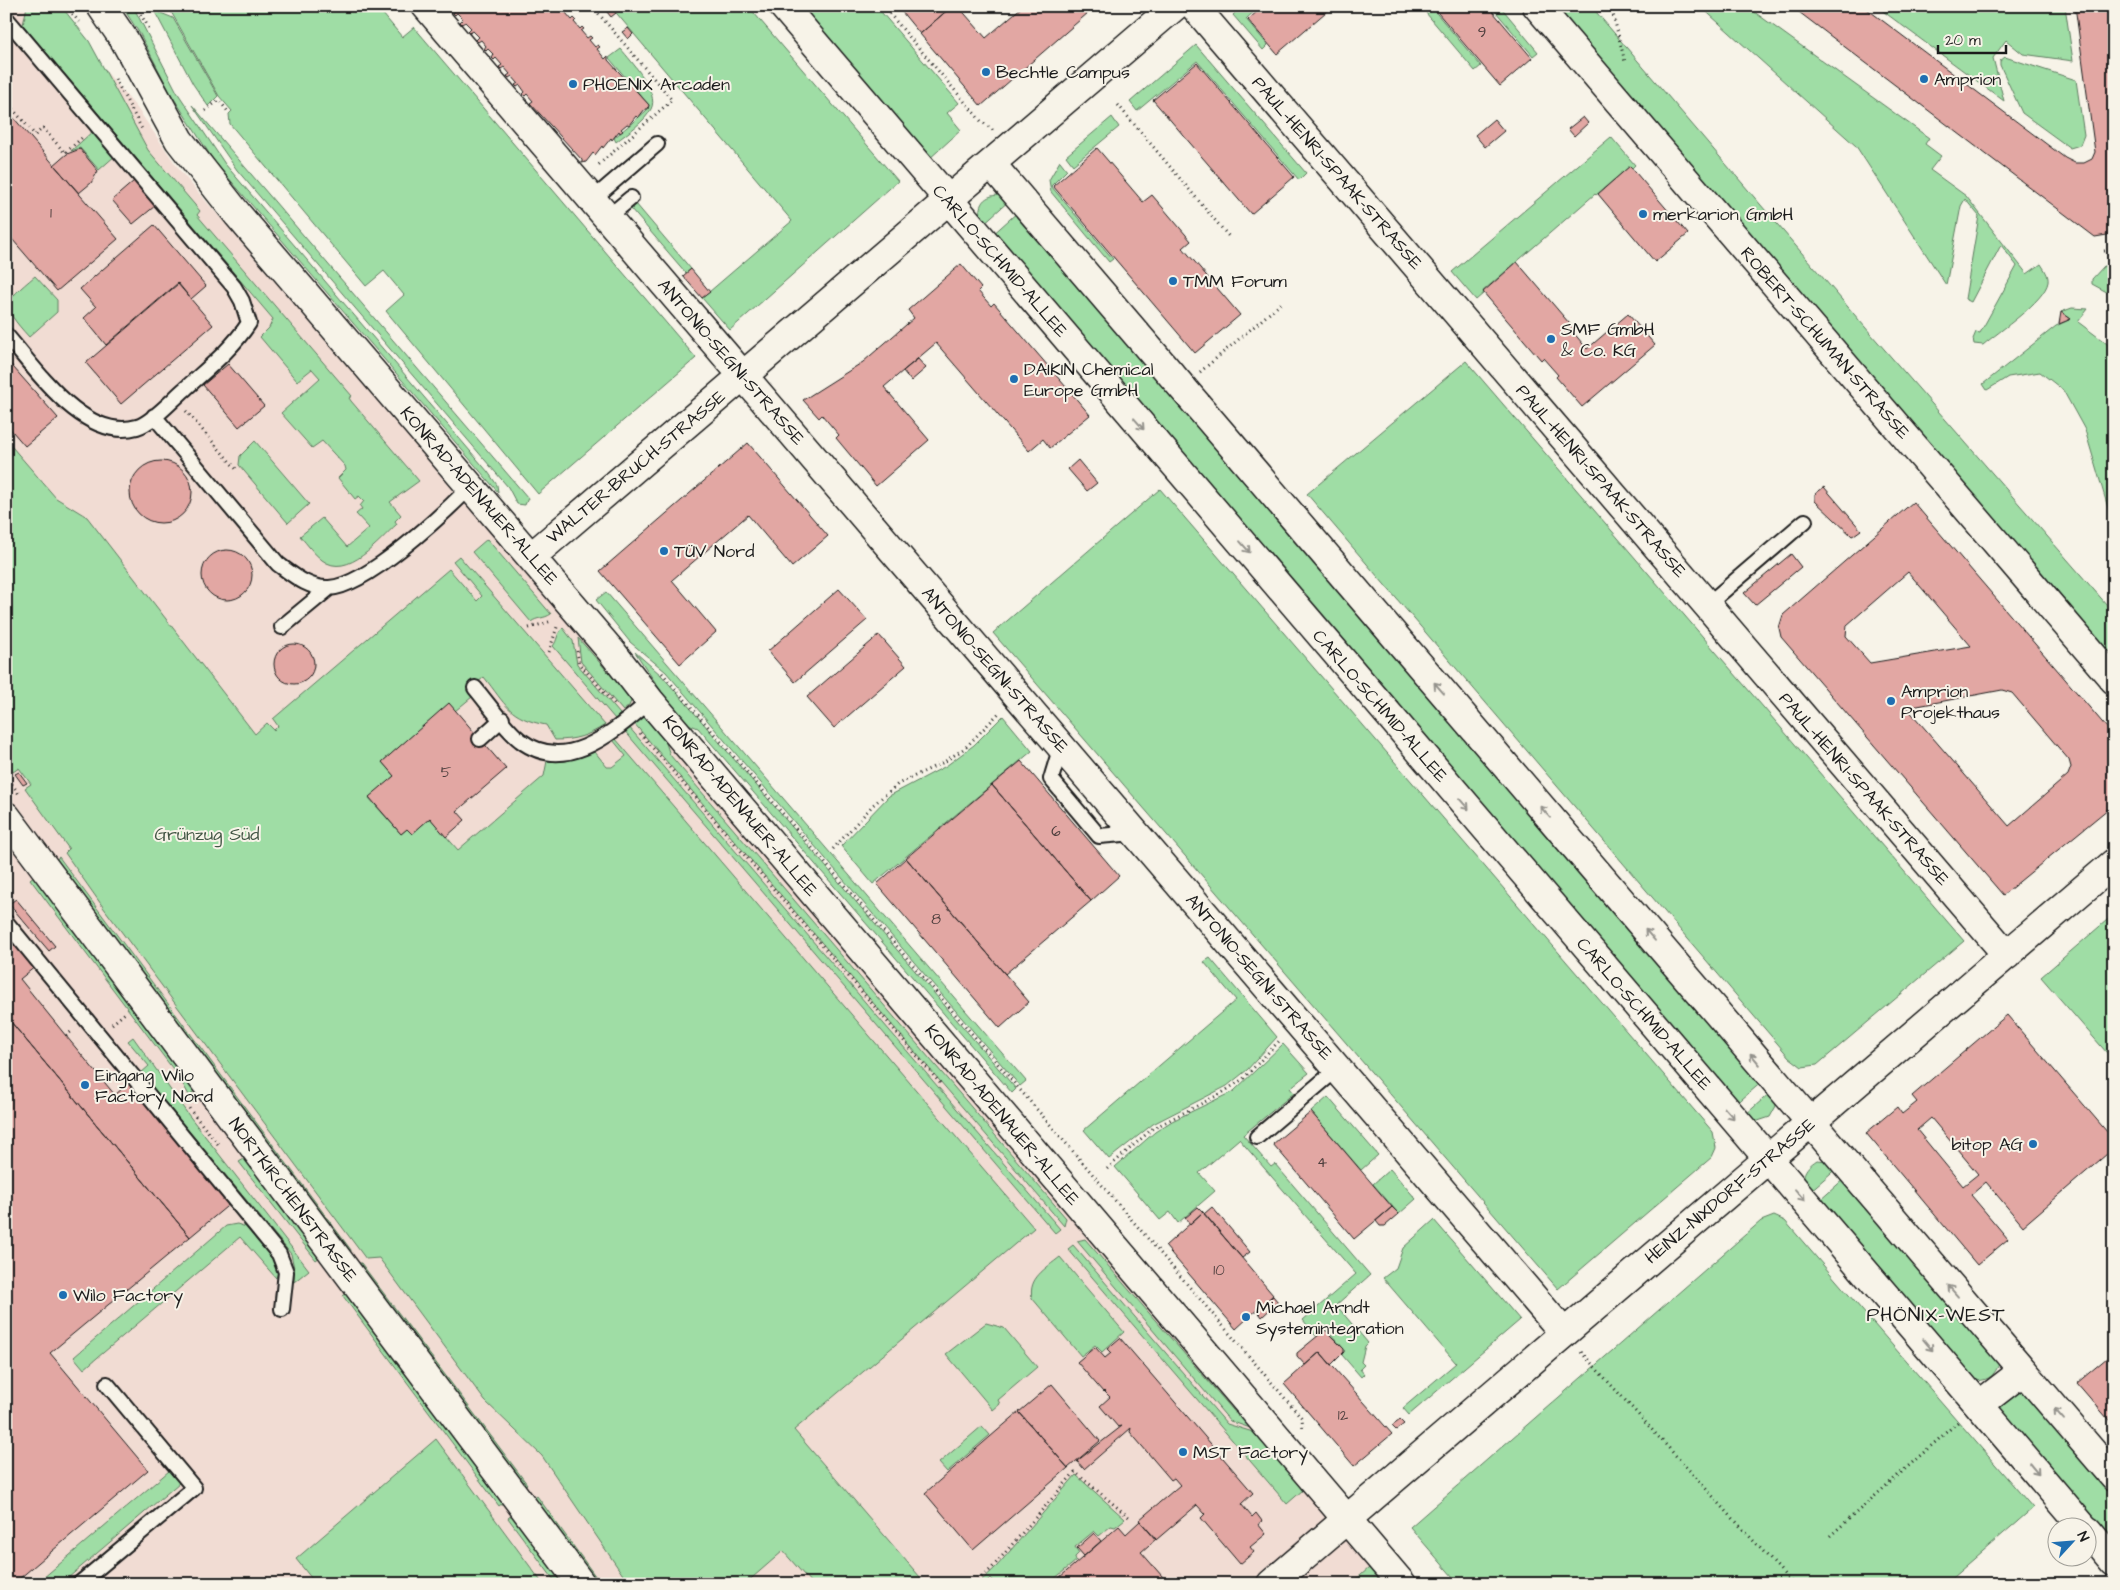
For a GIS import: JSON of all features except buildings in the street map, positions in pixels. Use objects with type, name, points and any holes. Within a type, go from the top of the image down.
[{"type":"street","name":"ANTONIO-SEGNI-STRASSE","points":[[426,6],[1564,1333]]},
{"type":"street","name":"CARLO-SCHMID-ALLEE","points":[[783,6],[2075,1518]]},
{"type":"street","name":"WALTER-BRUCH-STRASSE","points":[[531,557],[821,307],[1001,157],[1175,6]]},
{"type":"street","name":"PAUL-HENRI-SPAAK-STRASSE","points":[[1194,6],[2007,956]]},
{"type":"street","name":"ROBERT-SCHUMAN-STRASSE","points":[[1537,6],[2114,680]]},
{"type":"street","name":"KONRAD-ADENAUER-ALLEE","points":[[103,7],[125,41],[179,140],[193,160],[612,652],[650,701],[1402,1584]]},
{"type":"street","points":[[1001,157],[1182,388],[2114,1477]]},
{"type":"street","name":"NORTKIRCHENSTRASSE","points":[[6,816],[580,1584]]},
{"type":"street","name":"HEINZ-NIXDORF-STRASSE","points":[[1272,1584],[2114,863]]},
{"type":"street","points":[[1979,1405],[2023,1371]]},
{"type":"street","points":[[2098,1544],[2114,1562]]},
{"type":"lane","points":[[6,18],[234,287],[242,302],[249,323],[237,342],[175,398],[138,427],[97,424],[65,403],[6,335]]},
{"type":"lane","points":[[599,209],[656,144]]},
{"type":"lane","points":[[599,209],[631,198]]},
{"type":"lane","points":[[154,416],[278,564],[302,582],[328,588]]},
{"type":"lane","points":[[282,627],[328,588],[351,582],[386,560],[470,487]]},
{"type":"lane","points":[[1707,605],[1805,521]]},
{"type":"lane","points":[[476,688],[519,740],[536,749],[562,753],[585,748],[603,740],[650,701]]},
{"type":"lane","points":[[480,739],[502,719]]},
{"type":"lane","points":[[6,922],[279,1254],[286,1272],[282,1309]]},
{"type":"lane","points":[[1256,1137],[1337,1068]]},
{"type":"lane","points":[[79,1584],[194,1488],[107,1384]]},
{"type":"path","points":[[135,6],[155,40]]},
{"type":"path","points":[[589,172],[672,100],[592,6]]},
{"type":"path","points":[[883,6],[980,121],[993,130],[1001,157]]},
{"type":"path","points":[[1611,6],[1625,62]]},
{"type":"path","points":[[205,111],[219,100],[229,113]]},
{"type":"path","points":[[6,101],[35,135],[43,128],[65,153],[97,125]]},
{"type":"path","points":[[1118,105],[1230,238]]},
{"type":"path","points":[[2104,251],[2114,250]]},
{"type":"path","points":[[1182,388],[1284,301]]},
{"type":"path","points":[[175,398],[238,471]]},
{"type":"path","points":[[529,628],[560,619],[549,652]]},
{"type":"path","points":[[660,671],[1121,1209],[1147,1235],[1302,1418]]},
{"type":"path","points":[[833,849],[873,805],[898,784],[944,762],[965,748],[1003,709]]},
{"type":"path","points":[[108,1027],[125,1013]]},
{"type":"path","points":[[1107,1169],[1152,1129],[1222,1093],[1243,1079],[1284,1037]]},
{"type":"path","points":[[1564,1333],[1793,1584]]},
{"type":"path","points":[[1830,1536],[1979,1405]]},
{"type":"path","points":[[974,1584],[991,1569],[1075,1472],[1130,1518]]},
{"type":"shaded area","points":[[6,6],[51,6],[137,108],[181,172],[1391,1584],[6,1584]]},
{"type":"green space","points":[[27,6],[61,6],[89,41],[148,150],[200,211],[197,215],[352,396],[349,398],[351,401],[419,481],[390,502],[401,515],[395,521],[397,524],[372,548],[352,562],[332,565],[322,560],[300,536],[322,518],[347,547],[369,528],[356,514],[362,509],[360,506],[364,501],[359,496],[355,499],[338,478],[346,470],[345,466],[322,441],[312,448],[281,413],[320,378],[312,369],[297,381],[260,337],[269,328],[273,319],[23,25]]},
{"type":"green space","points":[[126,6],[133,6],[177,92],[225,164],[488,472],[497,485],[498,492],[214,161],[171,94],[140,34],[125,11]]},
{"type":"green space","points":[[164,6],[380,6],[378,8],[402,37],[414,27],[696,358],[538,494],[386,311],[404,295],[384,271],[366,286],[230,124],[229,114],[232,111],[219,96],[170,10]]},
{"type":"green space","points":[[602,6],[748,6],[898,181],[730,330],[702,298],[792,221],[612,8],[607,12]]},
{"type":"green space","points":[[796,6],[876,6],[959,103],[947,113],[961,130],[928,160]]},
{"type":"green space","points":[[1241,6],[1260,6],[1246,19],[1268,45],[1263,50],[1233,15]]},
{"type":"green space","points":[[1491,6],[1500,6],[1538,52],[1533,56]]},
{"type":"green space","points":[[1549,6],[1591,6],[1871,334],[2114,613],[2114,666]]},
{"type":"green space","points":[[1700,6],[1746,6],[1929,138],[1925,144],[1941,156],[1930,170],[1966,196],[2027,274],[2041,264],[2047,275],[2048,282],[2039,298],[2020,316],[1983,345],[1974,344],[1973,339],[1976,332],[1980,333],[2017,266],[2001,245],[1971,302],[1965,299],[1979,216],[1965,199],[1961,206],[1946,285],[1856,146]]},
{"type":"green space","points":[[1876,6],[2065,6],[2073,61],[2023,54],[2006,40],[1993,58],[2004,101]]},
{"type":"green space","points":[[1432,8],[1481,66],[1475,71],[1426,13]]},
{"type":"green space","points":[[156,11],[173,18],[218,96],[208,106],[193,84]]},
{"type":"green space","points":[[1196,45],[1306,173],[1299,180],[1197,61],[1137,111],[1130,102]]},
{"type":"green space","points":[[621,49],[643,77],[652,95],[653,102],[645,118],[616,142],[614,138],[646,111],[649,105],[609,58]]},
{"type":"green space","points":[[2005,57],[2076,80],[2084,135],[2080,145],[2070,148],[2022,113],[2000,65],[2000,61]]},
{"type":"green space","points":[[192,105],[528,498],[525,505],[517,504],[508,487],[237,170]]},
{"type":"green space","points":[[1112,117],[1119,127],[1073,165],[1066,156]]},
{"type":"green space","points":[[94,130],[116,155],[99,170],[80,148],[71,151]]},
{"type":"green space","points":[[1611,137],[1635,165],[1632,168],[1630,166],[1595,194],[1483,291],[1484,293],[1476,300],[1452,272]]},
{"type":"green space","points":[[1060,161],[1067,170],[1051,186],[1113,259],[1109,262],[1051,192],[1049,180]]},
{"type":"green space","points":[[997,195],[1010,200],[982,225],[980,209],[983,201],[986,198]]},
{"type":"green space","points":[[636,204],[691,269],[686,273],[631,209]]},
{"type":"green space","points":[[1019,211],[1763,1081],[1735,1105],[991,236]]},
{"type":"green space","points":[[2104,266],[2110,267],[2114,271],[2114,296],[2092,284],[2092,279]]},
{"type":"green space","points":[[35,276],[57,300],[57,312],[29,337],[13,318],[9,305],[16,292]]},
{"type":"green space","points":[[2072,308],[2088,309],[2078,322],[2114,349],[2114,528],[2085,430],[2063,390],[2040,372],[2008,377],[1987,390],[1983,384],[2056,326],[2071,319],[2061,312]]},
{"type":"green space","points":[[1466,361],[1964,941],[1817,1065],[1802,1067],[1789,1057],[1307,494]]},
{"type":"green space","name":"Grünzug Süd","points":[[6,440],[56,498],[87,517],[255,734],[267,723],[274,730],[278,726],[273,719],[449,569],[477,601],[482,596],[453,561],[459,556],[605,725],[581,737],[555,740],[546,725],[524,718],[509,709],[484,677],[468,691],[472,697],[455,711],[449,704],[382,762],[394,776],[369,798],[401,834],[407,829],[412,834],[430,818],[458,850],[544,776],[547,761],[566,761],[595,752],[607,767],[612,767],[626,756],[613,740],[615,738],[1034,1228],[794,1430],[926,1584],[812,1584],[783,1551],[745,1584],[629,1584],[542,1456],[485,1401],[379,1258],[366,1259],[103,907],[65,853],[69,849],[25,788],[31,784],[19,768],[13,772],[6,763]]},
{"type":"green space","points":[[255,441],[309,504],[288,523],[239,465],[240,456]]},
{"type":"green space","points":[[1160,489],[1713,1132],[1716,1148],[1712,1157],[1558,1289],[993,633]]},
{"type":"green space","points":[[487,539],[551,614],[531,622],[472,552]]},
{"type":"green space","points":[[606,592],[1026,1081],[1020,1086],[666,672],[630,642],[596,600]]},
{"type":"green space","points":[[563,628],[573,641],[577,664],[620,714],[615,719],[553,646],[559,632]]},
{"type":"green space","points":[[578,638],[632,699],[629,706],[623,711],[581,662]]},
{"type":"green space","points":[[635,652],[661,675],[685,702],[1016,1089],[1012,1093],[698,728],[681,721]]},
{"type":"green space","points":[[646,715],[665,740],[670,755],[1066,1218],[1064,1226],[633,722]]},
{"type":"green space","points":[[1003,716],[1032,751],[873,884],[841,846],[889,796],[946,766],[974,745]]},
{"type":"green space","points":[[628,726],[1060,1229],[1055,1233],[623,729]]},
{"type":"green space","points":[[59,857],[351,1250],[350,1255],[54,861]]},
{"type":"green space","points":[[35,875],[195,1089],[190,1097],[179,1077],[30,879]]},
{"type":"green space","points":[[2114,914],[2114,1061],[2041,977]]},
{"type":"green space","points":[[1210,958],[1277,1037],[1247,1070],[1227,1086],[1153,1124],[1109,1159],[1084,1130],[1236,1000],[1204,962]]},
{"type":"green space","points":[[133,1037],[187,1113],[309,1270],[294,1282],[291,1254],[141,1073],[149,1066],[128,1041]]},
{"type":"green space","points":[[1283,1044],[1309,1073],[1290,1088],[1294,1093],[1243,1135],[1271,1167],[1275,1164],[1370,1275],[1336,1305],[1368,1343],[1365,1346],[1361,1362],[1364,1365],[1360,1369],[1364,1374],[1361,1377],[1342,1355],[1344,1349],[1328,1331],[1325,1330],[1316,1336],[1303,1320],[1356,1274],[1239,1139],[1199,1173],[1215,1191],[1178,1223],[1170,1212],[1160,1220],[1115,1167],[1155,1132],[1172,1121],[1234,1091]]},
{"type":"green space","points":[[1772,1091],[1776,1106],[1770,1117],[1755,1122],[1744,1116]]},
{"type":"green space","points":[[1328,1097],[1378,1155],[1361,1170],[1311,1112]]},
{"type":"green space","points":[[248,1159],[320,1257],[316,1260],[239,1162]]},
{"type":"green space","points":[[1817,1160],[1829,1161],[1838,1167],[1809,1192],[1804,1182],[1804,1174]]},
{"type":"green space","points":[[1390,1169],[1416,1199],[1399,1214],[1373,1184]]},
{"type":"green space","points":[[1846,1177],[1999,1364],[1992,1376],[1971,1381],[1818,1202]]},
{"type":"green space","points":[[1774,1216],[1785,1221],[2033,1508],[1945,1584],[1459,1584],[1410,1527],[1761,1221]]},
{"type":"green space","points":[[1434,1220],[1520,1320],[1409,1415],[1403,1408],[1456,1363],[1383,1278],[1396,1268],[1403,1248]]},
{"type":"green space","points":[[237,1224],[246,1227],[276,1263],[279,1270],[276,1278],[240,1237],[84,1369],[74,1357],[226,1226]]},
{"type":"green space","points":[[1085,1239],[1239,1417],[1250,1419],[1259,1431],[1230,1421],[1077,1241]]},
{"type":"green space","points":[[1073,1245],[1227,1424],[1253,1432],[1303,1490],[1287,1504],[1068,1249]]},
{"type":"green space","points":[[1060,1257],[1124,1332],[1102,1352],[1095,1345],[1081,1356],[1032,1298],[1031,1291],[1035,1279]]},
{"type":"green space","points":[[356,1263],[361,1263],[527,1484],[523,1488]]},
{"type":"green space","points":[[347,1293],[504,1502],[499,1506],[343,1296]]},
{"type":"green space","points":[[986,1323],[1004,1328],[1037,1367],[998,1400],[1000,1404],[993,1410],[946,1354]]},
{"type":"green space","points":[[2021,1389],[2114,1489],[2114,1546],[2098,1527],[2098,1518],[2090,1518],[2000,1411],[2000,1402]]},
{"type":"green space","points":[[982,1426],[990,1435],[947,1472],[939,1463]]},
{"type":"green space","points":[[436,1439],[543,1584],[316,1584],[296,1559]]},
{"type":"green space","points":[[169,1471],[179,1483],[61,1584],[36,1584]]},
{"type":"green space","points":[[1076,1475],[1125,1519],[1115,1527],[1111,1526],[1099,1536],[1094,1531],[1075,1547],[1079,1553],[1075,1557],[1076,1561],[1048,1584],[995,1584],[990,1578],[984,1584],[978,1584],[997,1566]]},
{"type":"green space","points":[[537,1496],[601,1584],[594,1584],[532,1500]]},
{"type":"green space","points":[[513,1514],[565,1584],[557,1584],[508,1518]]},
{"type":"green space","points":[[1369,1568],[1383,1584],[1355,1584],[1353,1582]]},
{"type":"place","name":"Bechtle Campus","points":[[986,72]]},
{"type":"place","name":"Amprion","points":[[1924,79]]},
{"type":"place","name":"PHOENIX Arcaden","points":[[573,84]]},
{"type":"place","name":"merkarion GmbH","points":[[1643,214]]},
{"type":"place","name":"TMM Forum","points":[[1173,281]]},
{"type":"place","name":"SMF GmbH & Co. KG","points":[[1551,339]]},
{"type":"place","name":"DAIKIN Chemical Europe GmbH","points":[[1014,379]]},
{"type":"place","name":"TÜV Nord","points":[[664,551]]},
{"type":"place","name":"Amprion Projekthaus","points":[[1891,701]]},
{"type":"place","name":"Eingang Wilo Factory Nord","points":[[85,1085]]},
{"type":"place","name":"bitop AG","points":[[2033,1144]]},
{"type":"place","name":"Wilo Factory","points":[[63,1295]]},
{"type":"place","name":"Michael Arndt Systemintegration","points":[[1246,1317]]},
{"type":"place","name":"MST Factory","points":[[1183,1452]]},
{"type":"district","name":"PHÖNIX-WEST","points":[[1936,1315]]}]
